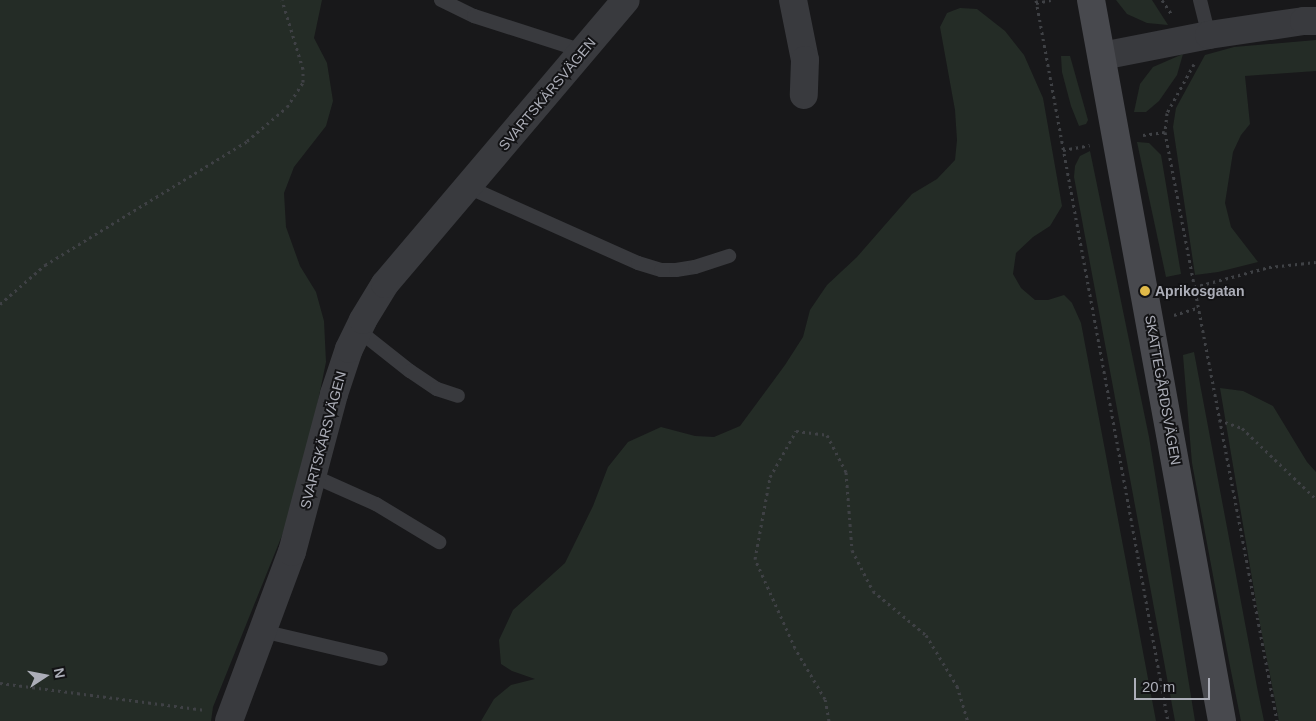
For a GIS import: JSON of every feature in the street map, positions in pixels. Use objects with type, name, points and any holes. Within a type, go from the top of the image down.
[{"type":"street","name":"SVARTSKÄRSVÄGEN","points":[[230,717],[292,552],[314,476],[334,394],[349,349],[358,330],[385,284],[626,0]]},
{"type":"street","points":[[793,0],[805,60],[804,95]]},
{"type":"street","name":"SKATTEGÅRDSVÄGEN","points":[[1091,0],[1222,721]]},
{"type":"street","points":[[1102,56],[1199,37],[1304,21],[1316,21]]},
{"type":"lane","points":[[441,0],[474,16],[583,51]]},
{"type":"lane","points":[[1199,37],[1200,0]]},
{"type":"lane","points":[[468,187],[638,263],[661,270],[695,267],[729,256]]},
{"type":"lane","points":[[358,330],[410,371],[437,388],[458,396]]},
{"type":"lane","points":[[314,476],[376,504],[438,542]]},
{"type":"lane","points":[[262,631],[381,659]]},
{"type":"path","points":[[0,304],[45,265],[247,141],[287,107],[304,82],[303,69],[282,0]]},
{"type":"path","points":[[1051,0],[1036,1],[1168,721]]},
{"type":"path","points":[[1162,0],[1199,37],[1193,67],[1168,113],[1164,132],[1277,721]]},
{"type":"path","points":[[1194,287],[1269,266],[1316,262]]},
{"type":"path","points":[[1174,315],[1197,308]]},
{"type":"path","points":[[1218,420],[1242,428],[1316,499]]},
{"type":"path","points":[[829,721],[825,699],[795,648],[755,559],[770,477],[796,431],[827,435],[846,472],[852,550],[872,591],[926,635],[957,686],[968,721]]},
{"type":"path","points":[[0,683],[230,717]]},
{"type":"shaded area","points":[[0,0],[322,0],[314,38],[327,63],[333,101],[326,126],[294,167],[284,193],[286,227],[300,266],[316,292],[324,321],[326,362],[317,406],[287,523],[213,707],[211,721],[0,721]]},
{"type":"shaded area","points":[[1116,0],[1152,0],[1168,25],[1147,23],[1127,14]]},
{"type":"shaded area","points":[[960,8],[977,9],[1005,31],[1024,55],[1043,98],[1062,206],[1050,226],[1033,237],[1016,253],[1013,274],[1021,288],[1035,300],[1048,300],[1064,295],[1072,303],[1081,323],[1156,721],[481,721],[494,699],[511,685],[535,679],[512,671],[501,664],[499,640],[513,610],[565,563],[593,506],[608,467],[628,442],[661,427],[695,436],[714,437],[740,426],[803,337],[810,310],[827,285],[857,257],[912,194],[937,179],[955,160],[957,140],[955,110],[940,27],[947,13]]},
{"type":"shaded area","points":[[1316,40],[1316,71],[1245,76],[1250,124],[1241,135],[1233,152],[1225,203],[1231,227],[1258,262],[1218,272],[1195,275],[1173,127],[1176,108],[1205,55],[1234,47]]},
{"type":"shaded area","points":[[1183,54],[1177,75],[1159,101],[1146,112],[1134,112],[1140,84],[1153,67]]},
{"type":"shaded area","points":[[1061,56],[1070,56],[1088,120],[1086,124],[1079,126],[1071,106],[1062,72]]},
{"type":"shaded area","points":[[1137,142],[1149,143],[1161,155],[1181,274],[1166,277]]},
{"type":"shaded area","points":[[1090,151],[1149,437],[1195,721],[1175,721],[1074,177],[1075,166],[1080,156]]},
{"type":"shaded area","points":[[1194,352],[1264,721],[1241,721],[1229,661],[1192,463],[1183,355]]},
{"type":"shaded area","points":[[1220,388],[1243,391],[1273,406],[1307,462],[1316,472],[1316,721],[1279,721],[1258,614]]},
{"type":"place","name":"Aprikosgatan","points":[[1145,291]]}]
